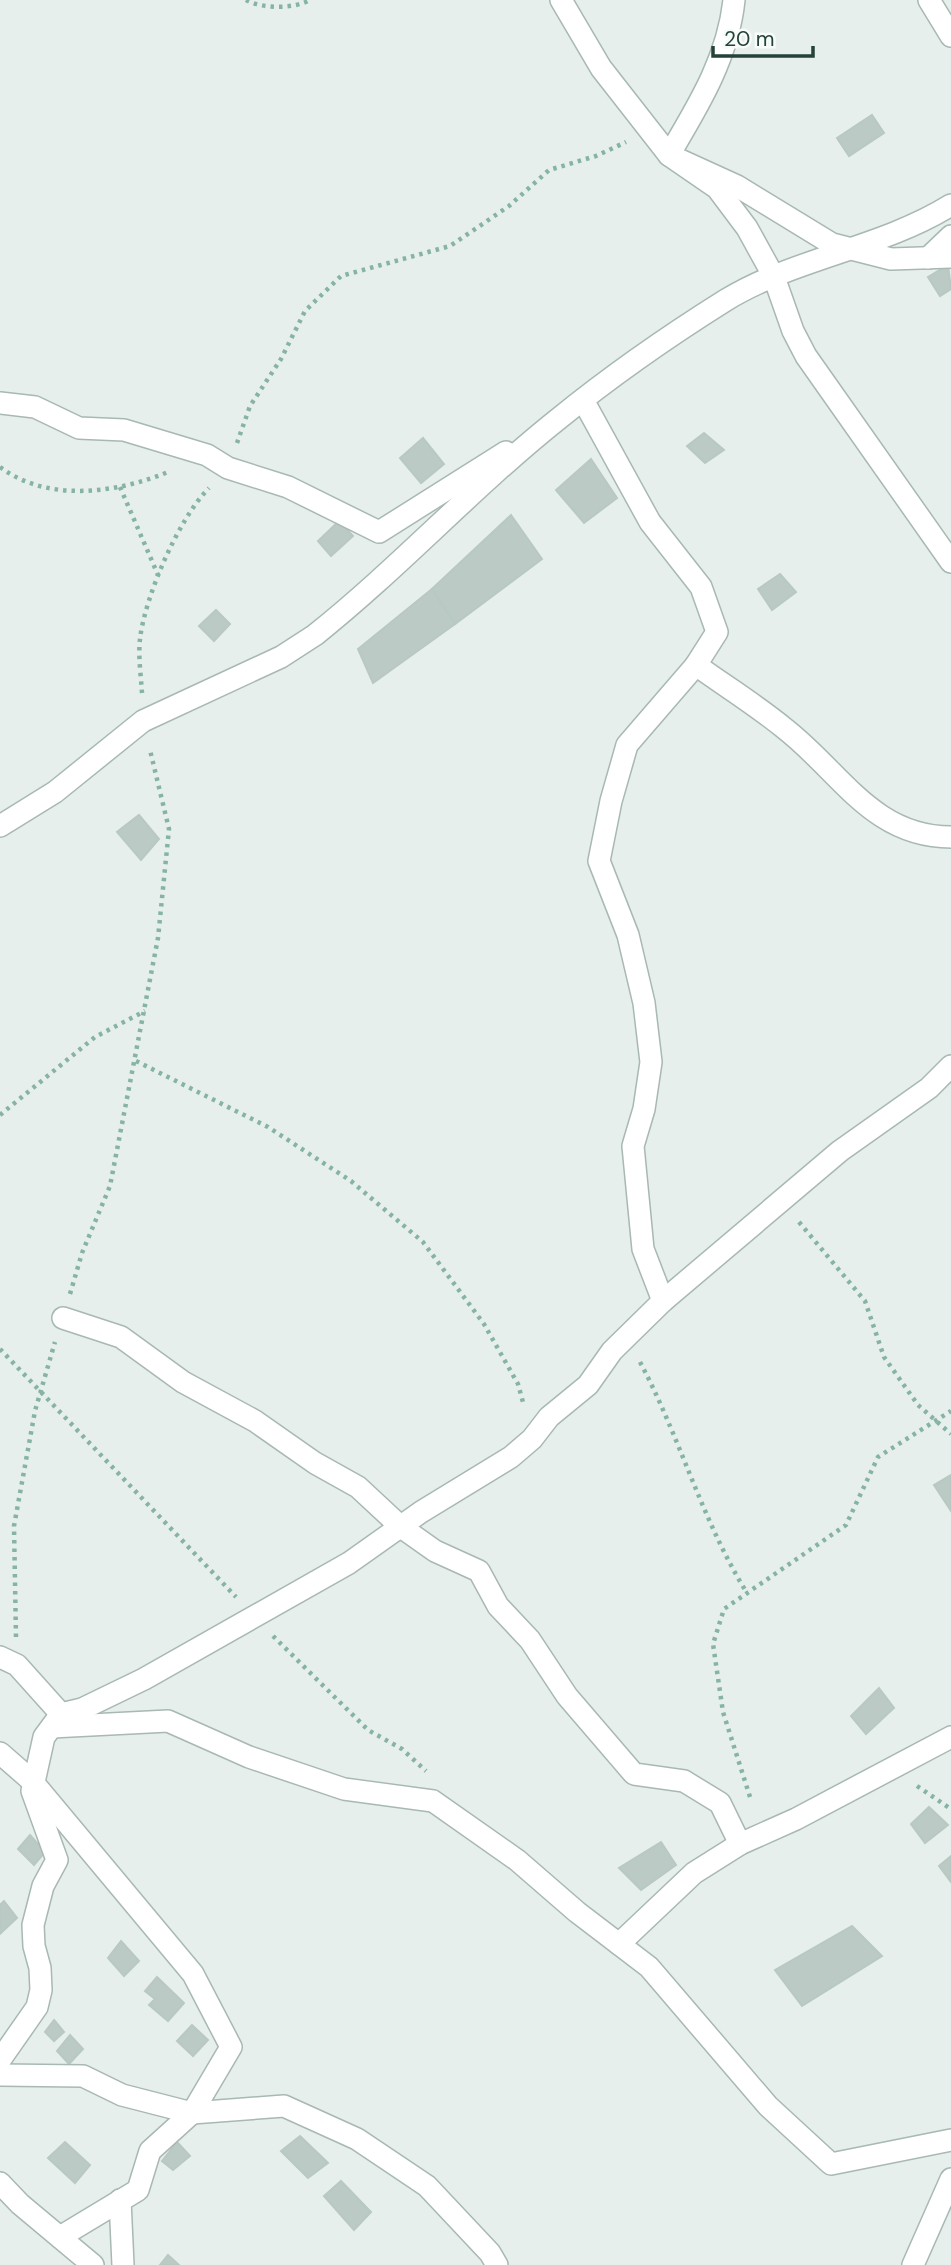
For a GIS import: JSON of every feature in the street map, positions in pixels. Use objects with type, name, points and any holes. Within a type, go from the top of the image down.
[{"type":"street","points":[[561,0],[601,68],[668,155],[717,188],[747,228],[774,277],[793,331],[806,356],[951,562]]},
{"type":"street","points":[[668,155],[705,96],[731,27],[734,0]]},
{"type":"street","points":[[929,0],[951,36]]},
{"type":"street","points":[[668,155],[737,186],[832,244],[891,259],[951,257]]},
{"type":"street","points":[[0,403],[35,407],[79,429],[124,430],[207,455],[228,468],[288,487],[379,532],[555,421],[675,333],[730,298],[774,277],[951,205]]},
{"type":"street","points":[[928,258],[951,236]]},
{"type":"street","points":[[583,400],[650,522],[701,587],[717,632],[696,665],[627,745],[611,801],[599,860],[628,935],[644,1003],[651,1062],[644,1109],[633,1146],[643,1249],[663,1301]]},
{"type":"street","points":[[0,826],[55,792],[143,721],[281,657],[315,635],[351,607],[555,421]]},
{"type":"street","points":[[696,665],[784,727],[869,808],[904,831],[925,836],[951,837]]},
{"type":"street","points":[[0,2060],[37,2007],[41,1990],[33,1926],[43,1886],[57,1860],[32,1791],[32,1781],[44,1737],[55,1721],[144,1679],[349,1563],[532,1440],[549,1417],[588,1385],[626,1336],[663,1301],[840,1151],[929,1088],[951,1066]]},
{"type":"street","points":[[62,1318],[121,1337],[183,1382],[255,1421],[315,1463],[358,1487],[401,1527],[435,1552],[479,1571],[498,1606],[530,1640],[567,1696],[634,1774],[684,1781],[720,1803],[740,1844]]},
{"type":"street","points":[[8,1661],[55,1721]]},
{"type":"street","points":[[55,1721],[168,1721],[249,1757],[344,1789],[433,1801],[517,1860],[649,1967],[768,2106],[831,2164],[951,2140]]},
{"type":"street","points":[[619,1944],[694,1873],[740,1844],[951,1737]]},
{"type":"street","points":[[0,1753],[32,1781],[193,1974],[231,2047],[192,2113],[150,2151],[138,2190],[60,2237]]},
{"type":"street","points":[[0,2074],[83,2076],[122,2095],[192,2113],[284,2106],[357,2139],[427,2186],[497,2265]]},
{"type":"street","points":[[913,2265],[951,2179]]},
{"type":"street","points":[[0,2184],[93,2265]]},
{"type":"street","points":[[120,2200],[123,2265]]},
{"type":"path","points":[[246,0],[254,4],[300,6],[310,0]]},
{"type":"path","points":[[8,1661],[14,1526],[41,1390],[82,1254],[110,1186],[158,938],[169,829],[143,721],[140,639],[159,576],[191,506],[228,468],[250,406],[281,359],[305,311],[341,276],[450,246],[509,206],[549,170],[596,156],[650,130]]},
{"type":"path","points":[[0,467],[14,478],[79,493],[141,483],[207,455]]},
{"type":"path","points":[[120,486],[159,576]]},
{"type":"path","points":[[0,1115],[95,1037],[145,1011]]},
{"type":"path","points":[[136,1061],[268,1127],[351,1181],[423,1242],[484,1324],[518,1384],[532,1440]]},
{"type":"path","points":[[781,1203],[826,1252],[865,1301],[884,1357],[918,1405],[951,1434]]},
{"type":"path","points":[[626,1336],[689,1466],[724,1556],[747,1593]]},
{"type":"path","points":[[0,1349],[254,1617],[368,1730],[402,1749],[429,1774],[433,1801]]},
{"type":"path","points":[[761,1835],[723,1712],[713,1644],[724,1609],[846,1525],[878,1457],[951,1411]]},
{"type":"path","points":[[888,1769],[951,1809]]},
{"type":"building","points":[[872,115],[884,133],[849,156],[837,138]]},
{"type":"building","points":[[948,265],[951,289],[940,296],[928,277]]},
{"type":"building","points":[[704,433],[724,450],[705,463],[687,446]]},
{"type":"building","points":[[423,438],[444,464],[421,483],[400,458]]},
{"type":"building","points":[[591,459],[617,498],[584,523],[556,490]]},
{"type":"building","points":[[511,515],[542,559],[455,624],[432,589]]},
{"type":"building","points":[[339,521],[353,536],[331,556],[318,541]]},
{"type":"building","points":[[780,574],[796,592],[772,610],[758,589]]},
{"type":"building","points":[[432,589],[455,624],[373,683],[358,649]]},
{"type":"building","points":[[216,610],[230,624],[214,641],[199,626]]},
{"type":"building","points":[[139,815],[159,839],[141,860],[117,832]]},
{"type":"building","points":[[951,1475],[951,1511],[934,1485]]},
{"type":"building","points":[[879,1688],[894,1708],[866,1734],[851,1716]]},
{"type":"building","points":[[929,1807],[948,1825],[925,1843],[911,1824]]},
{"type":"building","points":[[30,1835],[45,1852],[34,1865],[18,1849]]},
{"type":"building","points":[[661,1842],[676,1865],[641,1890],[619,1868]]},
{"type":"building","points":[[951,1856],[951,1882],[939,1866]]},
{"type":"building","points":[[4,1901],[17,1918],[0,1934],[0,1905]]},
{"type":"building","points":[[852,1926],[882,1956],[802,2006],[775,1970]]},
{"type":"building","points":[[121,1941],[139,1961],[124,1976],[108,1958]]},
{"type":"building","points":[[157,1977],[184,2003],[168,2021],[149,2005],[155,1999],[145,1991]]},
{"type":"building","points":[[54,2020],[64,2032],[54,2041],[45,2032]]},
{"type":"building","points":[[192,2025],[208,2040],[193,2056],[177,2041]]},
{"type":"building","points":[[70,2035],[83,2049],[69,2064],[57,2051]]},
{"type":"building","points":[[300,2136],[328,2163],[308,2178],[281,2151]]},
{"type":"building","points":[[65,2142],[90,2165],[75,2183],[48,2158]]},
{"type":"building","points":[[177,2142],[190,2156],[173,2170],[162,2161]]},
{"type":"building","points":[[341,2181],[371,2212],[354,2230],[324,2196]]},
{"type":"building","points":[[168,2255],[179,2265],[160,2265]]}]
